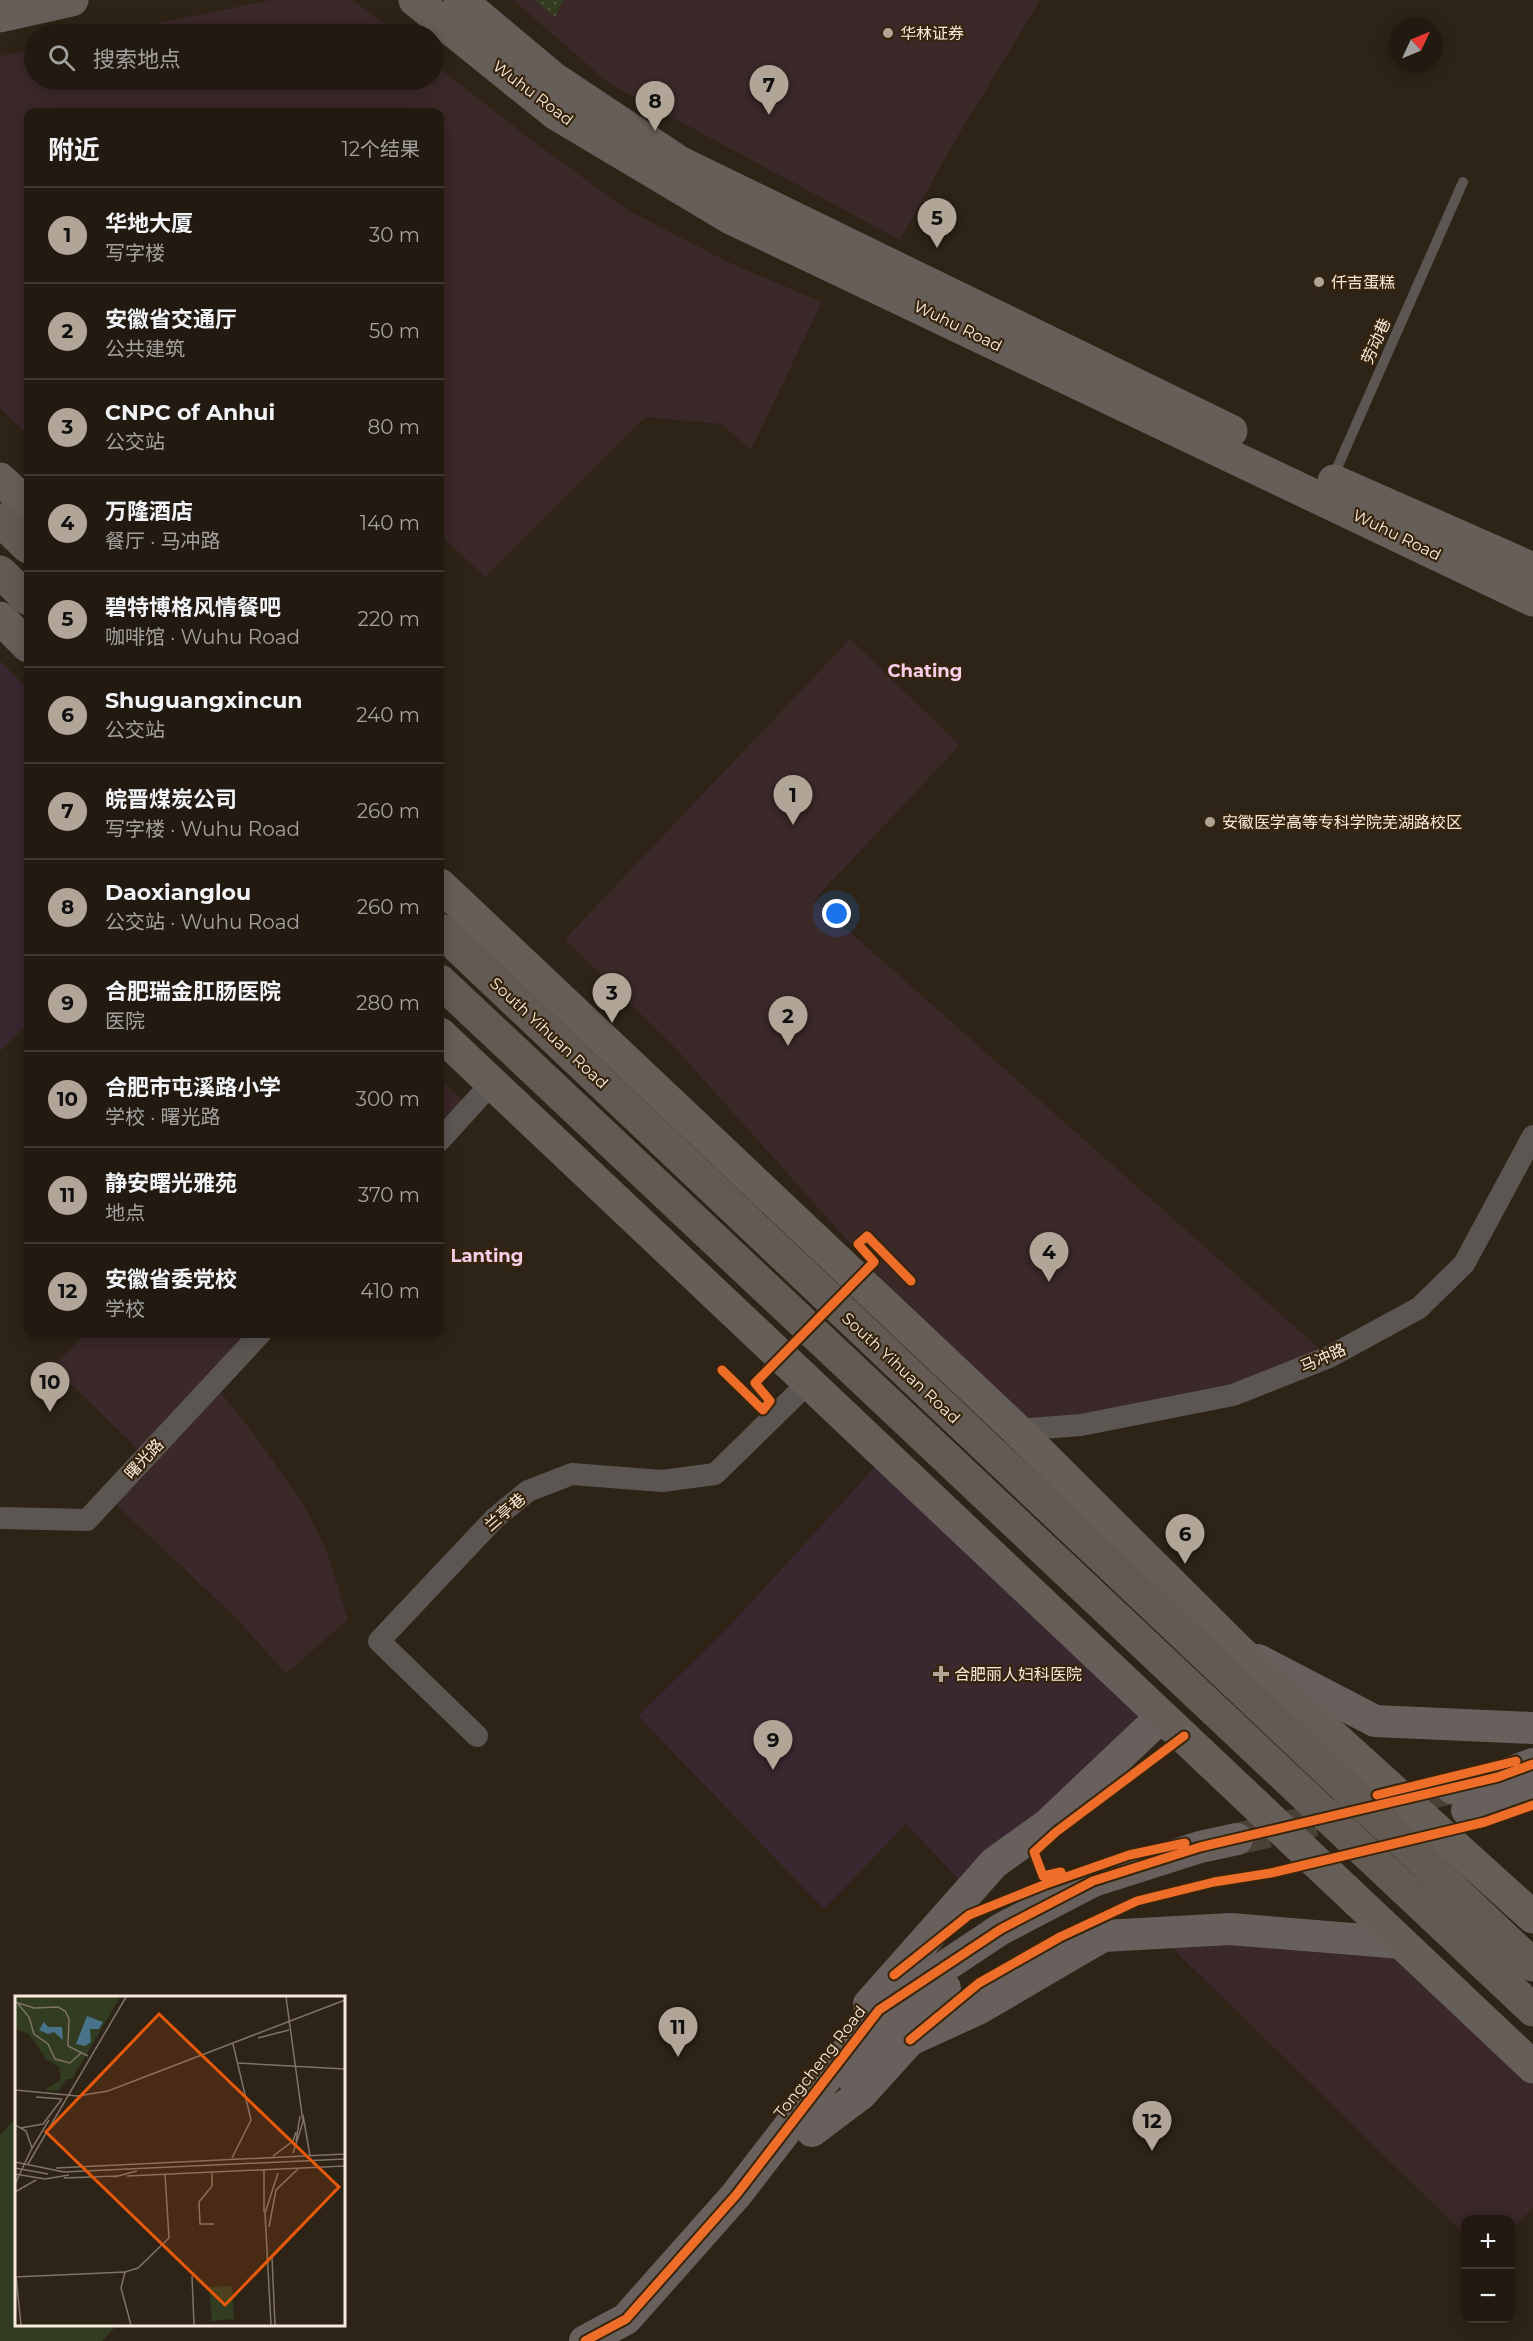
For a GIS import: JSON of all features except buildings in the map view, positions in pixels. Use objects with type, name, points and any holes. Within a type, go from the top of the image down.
[{"type":"highway","points":[[0,520],[24,543]]},
{"type":"highway","points":[[0,572],[24,595]]},
{"type":"highway","name":"South Yihuan Road","points":[[444,934],[1533,1965]]},
{"type":"highway","name":"South Yihuan Road","points":[[444,985],[1533,2010]]},
{"type":"main road","points":[[0,16],[72,0]]},
{"type":"main road","name":"Wuhu Road","points":[[415,0],[555,113],[731,218],[1533,600]]},
{"type":"main road","name":"Wuhu Road","points":[[460,0],[553,78],[679,162],[1332,480],[1533,569]]},
{"type":"main road","points":[[0,479],[24,501]]},
{"type":"main road","points":[[0,618],[24,642]]},
{"type":"main road","points":[[444,889],[1017,1430],[1238,1650],[1533,1917]]},
{"type":"main road","points":[[444,1038],[1533,2067]]},
{"type":"street","points":[[444,1136],[492,1083]]},
{"type":"street","name":"马冲路","points":[[1017,1430],[1080,1425],[1233,1395],[1329,1357],[1419,1308],[1464,1264],[1533,1136]]},
{"type":"street","name":"曙光路","points":[[0,1518],[87,1520],[256,1338]]},
{"type":"street","name":"兰亭巷","points":[[477,1736],[379,1641],[495,1518],[528,1491],[572,1474],[662,1481],[715,1474],[809,1382]]},
{"type":"street","points":[[1238,1650],[1375,1721],[1533,1728]]},
{"type":"street","points":[[851,2046],[864,2012],[873,1999],[994,1863],[1047,1825],[1162,1716]]},
{"type":"street","points":[[1533,1764],[1498,1777],[1460,1799],[1533,1790]]},
{"type":"street","name":"Tongcheng Road","points":[[585,2341],[626,2319],[736,2195],[879,2010],[1001,1929],[1093,1881],[1200,1847],[1245,1846],[1136,1887],[1026,1935],[930,1998],[864,2061],[776,2179],[725,2230],[624,2341]]},
{"type":"street","points":[[812,2131],[861,2094],[910,2040],[978,2009],[1103,1936],[1230,1929],[1402,1943]]},
{"type":"lane","name":"劳动巷","points":[[1332,480],[1463,182]]},
{"type":"shaded area","points":[[271,0],[353,0],[384,24],[154,24]]},
{"type":"shaded area","points":[[513,0],[1040,0],[953,144],[900,240],[610,84]]},
{"type":"shaded area","points":[[24,51],[24,90],[444,90],[444,72],[534,142],[628,210],[726,261],[822,302],[751,450],[721,424],[645,417],[485,577],[444,539],[444,108],[24,108],[24,431],[0,408],[0,56]]},
{"type":"shaded area","points":[[850,639],[960,745],[814,900],[1329,1357],[1233,1395],[1017,1430],[678,1051],[565,939]]},
{"type":"shaded area","points":[[0,661],[24,685],[24,1028],[0,1051]]},
{"type":"shaded area","points":[[444,1083],[468,1106],[444,1133]]},
{"type":"shaded area","points":[[81,1338],[256,1338],[214,1384],[253,1433],[303,1503],[326,1549],[348,1619],[286,1674],[236,1618],[108,1497],[145,1456],[53,1367]]},
{"type":"shaded area","name":"合肥丽人妇科医院","points":[[886,1455],[1162,1716],[969,1890],[906,1824],[824,1909],[638,1716],[724,1632]]},
{"type":"shaded area","points":[[1157,1933],[1402,1943],[1533,2067],[1533,2208],[1515,2226],[1515,2215],[1461,2215],[1461,2231]]},
{"type":"green space","points":[[534,0],[563,0],[555,17]]},
{"type":"green space","points":[[15,2119],[15,2326],[116,2326],[102,2341],[0,2341],[0,2135]]},
{"type":"tunnel","points":[[1237,1839],[1452,1788]]},
{"type":"cycle path","points":[[722,1370],[763,1410],[770,1401],[755,1383],[874,1262],[858,1244],[867,1236],[911,1281]]},
{"type":"cycle path","points":[[1061,1872],[1043,1876],[1034,1852],[1056,1832],[1184,1736]]},
{"type":"cycle path","points":[[1377,1795],[1516,1761]]},
{"type":"cycle path","points":[[585,2341],[626,2319],[736,2195],[879,2010],[1001,1929],[1093,1881],[1200,1847],[1498,1777],[1533,1764]]},
{"type":"cycle path","points":[[910,2040],[979,1983],[1060,1937],[1137,1901],[1214,1882],[1271,1873],[1485,1822],[1533,1805]]},
{"type":"cycle path","points":[[894,1975],[969,1915],[1046,1884],[1129,1855],[1185,1843]]},
{"type":"place","name":"华林证券","points":[[888,33]]},
{"type":"place","name":"皖晋煤炭公司","points":[[769,115]]},
{"type":"place","name":"Daoxianglou","points":[[655,131]]},
{"type":"place","name":"碧特博格风情餐吧","points":[[937,248]]},
{"type":"place","name":"仟吉蛋糕","points":[[1319,282]]},
{"type":"place","name":"安徽医学高等专科学院芜湖路校区","points":[[1210,822]]},
{"type":"place","name":"华地大厦","points":[[793,825]]},
{"type":"place","name":"CNPC of Anhui","points":[[612,1023]]},
{"type":"place","name":"安徽省交通厅","points":[[788,1046]]},
{"type":"place","name":"万隆酒店","points":[[1049,1282]]},
{"type":"place","name":"合肥市屯溪路小学","points":[[50,1412]]},
{"type":"place","name":"Shuguangxincun","points":[[1185,1564]]},
{"type":"place","name":"合肥丽人妇科医院","points":[[941,1674]]},
{"type":"place","name":"合肥瑞金肛肠医院","points":[[773,1770]]},
{"type":"place","name":"静安曙光雅苑","points":[[678,2057]]},
{"type":"place","name":"安徽省委党校","points":[[1152,2151]]},
{"type":"district","name":"Chating","points":[[925,671]]},
{"type":"district","name":"Lanting","points":[[487,1256]]}]
